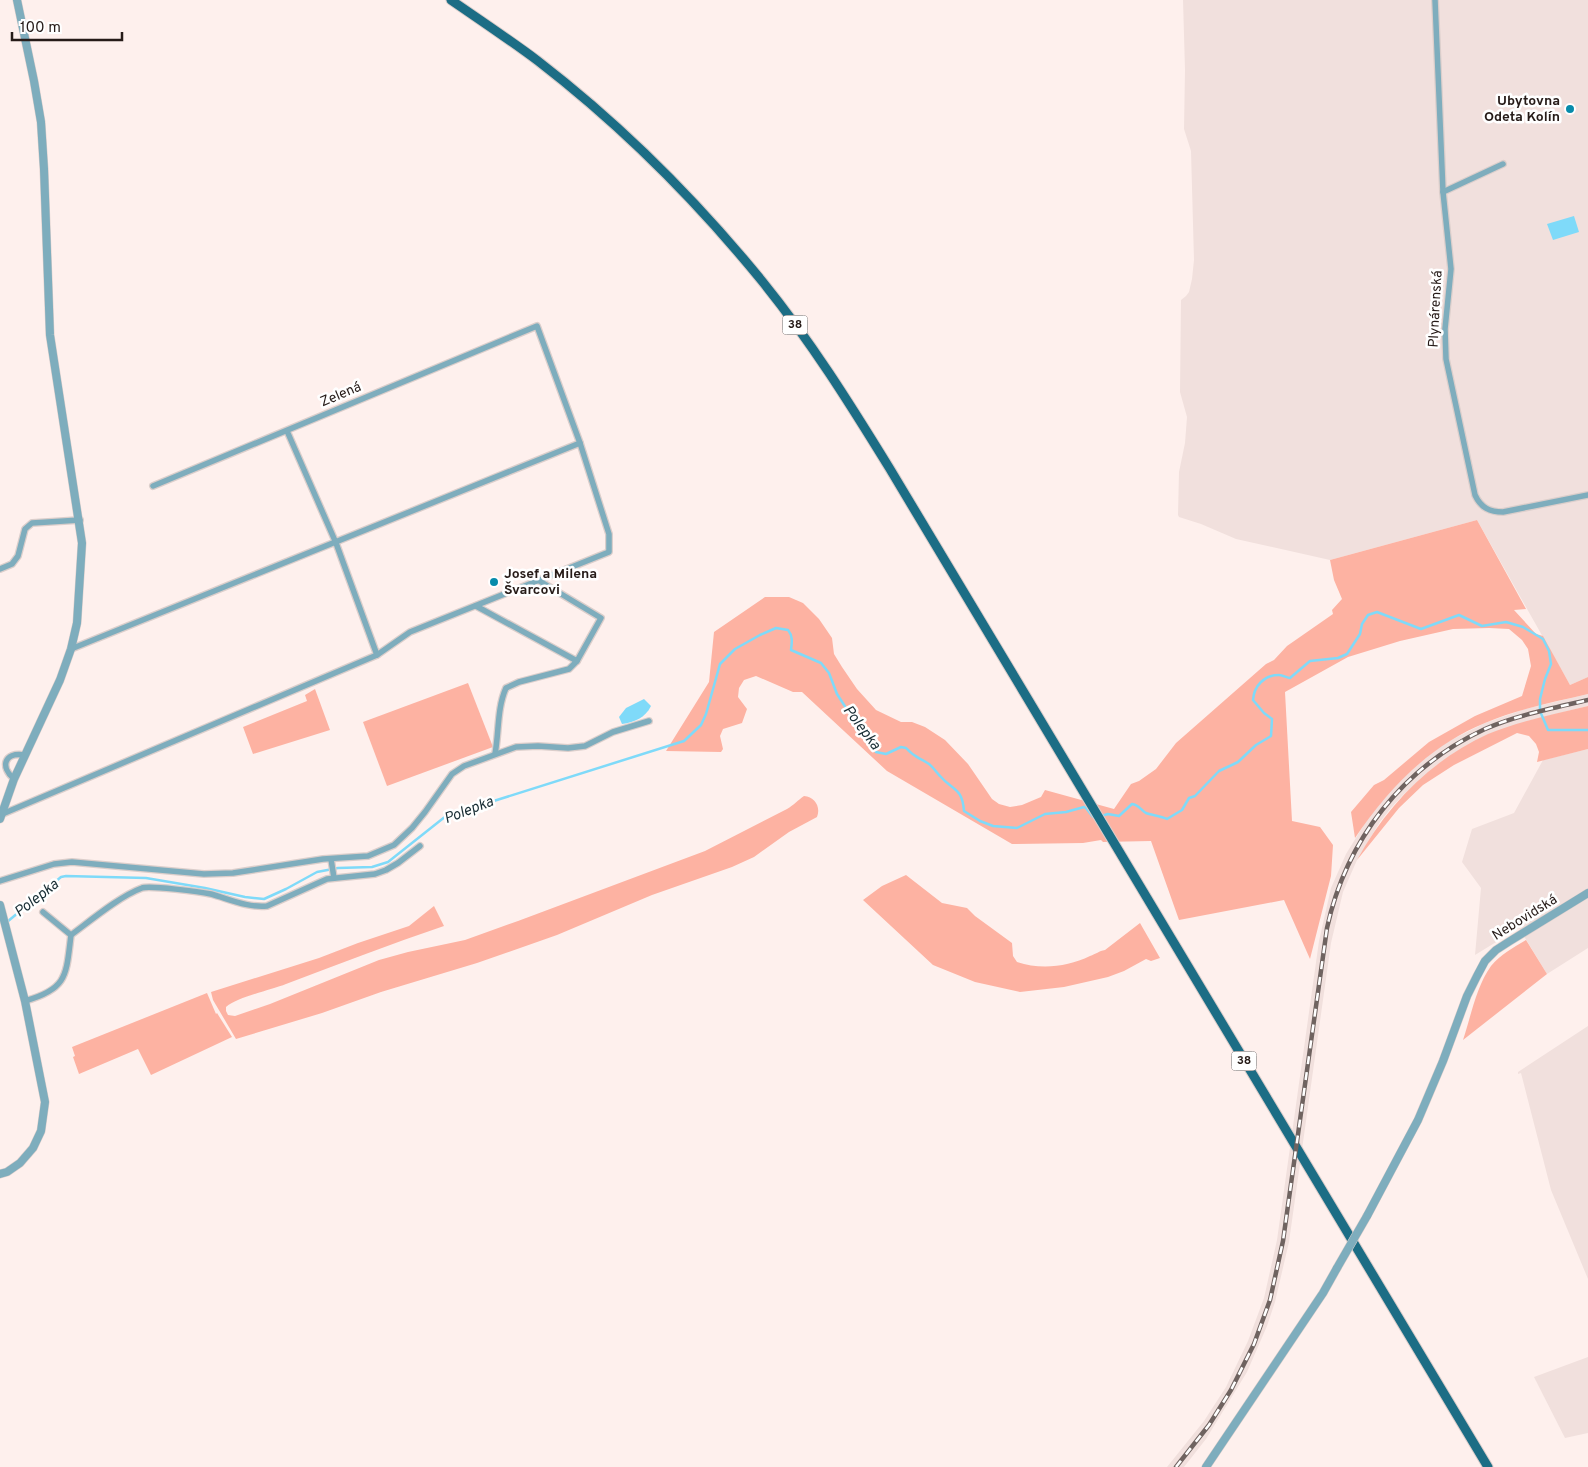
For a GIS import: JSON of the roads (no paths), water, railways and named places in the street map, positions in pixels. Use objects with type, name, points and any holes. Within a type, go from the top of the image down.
[{"type":"main road","name":"38","points":[[451,0],[538,62],[616,126],[650,158],[704,214],[762,282],[812,348],[860,421],[1488,1467]]},
{"type":"street","points":[[0,816],[24,755],[60,680],[71,649],[77,624],[82,542],[50,335],[44,169],[40,115],[18,0]]},
{"type":"street","name":"Plynárenská","points":[[1435,0],[1443,192],[1451,269],[1445,329],[1446,359],[1473,488],[1478,502],[1488,510],[1503,512],[1588,495]]},
{"type":"street","points":[[1443,192],[1504,164]]},
{"type":"street","name":"Zelená","points":[[153,486],[537,326],[580,443]]},
{"type":"street","points":[[287,431],[336,543],[377,655]]},
{"type":"street","points":[[0,816],[377,655],[410,632],[609,552],[609,534],[580,443],[71,649]]},
{"type":"street","points":[[0,569],[12,564],[18,556],[25,529],[32,523],[80,520]]},
{"type":"street","points":[[495,754],[501,699],[506,688],[519,682],[569,670],[577,661],[602,618],[538,580]]},
{"type":"street","points":[[476,606],[577,661]]},
{"type":"street","points":[[0,881],[54,864],[72,862],[204,874],[233,873],[368,856],[394,845],[412,828],[452,774],[464,766],[516,747],[568,748],[585,746],[613,732],[649,720]]},
{"type":"street","points":[[14,779],[3,768],[5,761],[9,756],[16,754],[24,755]]},
{"type":"street","points":[[25,1001],[50,992],[62,978],[67,967],[71,935],[125,896],[144,887],[202,892],[242,904],[263,906],[273,904],[334,876],[376,874],[398,863],[420,846]]},
{"type":"street","points":[[331,862],[334,876]]},
{"type":"street","name":"Nebovidská","points":[[1206,1467],[1323,1293],[1367,1216],[1418,1120],[1468,996],[1485,962],[1496,950],[1588,893]]},
{"type":"street","points":[[0,1174],[7,1172],[20,1163],[33,1148],[41,1131],[45,1102],[25,1001],[1,908]]},
{"type":"street","points":[[43,912],[71,935]]},
{"type":"water","points":[[1574,216],[1579,232],[1553,240],[1547,224]]},
{"type":"water","points":[[644,699],[651,706],[646,714],[635,721],[622,724],[619,717],[626,708]]},
{"type":"waterway","name":"Polepka","points":[[1101,816],[1108,814],[1119,816],[1132,804],[1138,806],[1146,813],[1167,819],[1182,810],[1189,798],[1195,796],[1219,771],[1238,762],[1256,745],[1271,736],[1272,719],[1253,700],[1255,690],[1261,682],[1269,677],[1280,675],[1290,678],[1310,661],[1338,658],[1347,654],[1360,634],[1362,624],[1368,615],[1377,612],[1421,629],[1459,615],[1482,626],[1506,622],[1523,627],[1543,639],[1549,651],[1551,664],[1540,699],[1540,711],[1548,730],[1588,730]]},
{"type":"waterway","name":"Polepka","points":[[7,922],[61,877],[66,876],[146,878],[264,899],[317,872],[338,868],[372,867],[388,862],[446,816],[684,741],[701,725],[706,714],[720,664],[735,649],[776,628],[790,632],[792,639],[791,650],[821,663],[829,673],[837,694],[857,725],[871,739],[876,752],[886,754],[901,747],[906,748],[930,765],[956,790],[963,803],[964,811],[980,821],[993,826],[1017,828],[1045,814],[1066,812],[1084,807],[1095,817]]},
{"type":"railway","points":[[1176,1467],[1209,1425],[1231,1390],[1254,1344],[1270,1300],[1283,1241],[1327,928],[1336,896],[1348,865],[1364,836],[1382,810],[1404,785],[1428,764],[1455,745],[1485,729],[1510,720],[1588,700]]},
{"type":"place","name":"Ubytovna Odeta Kolín","points":[[1570,109]]},
{"type":"place","name":"Josef a Milena Švarcovi","points":[[494,582]]}]
